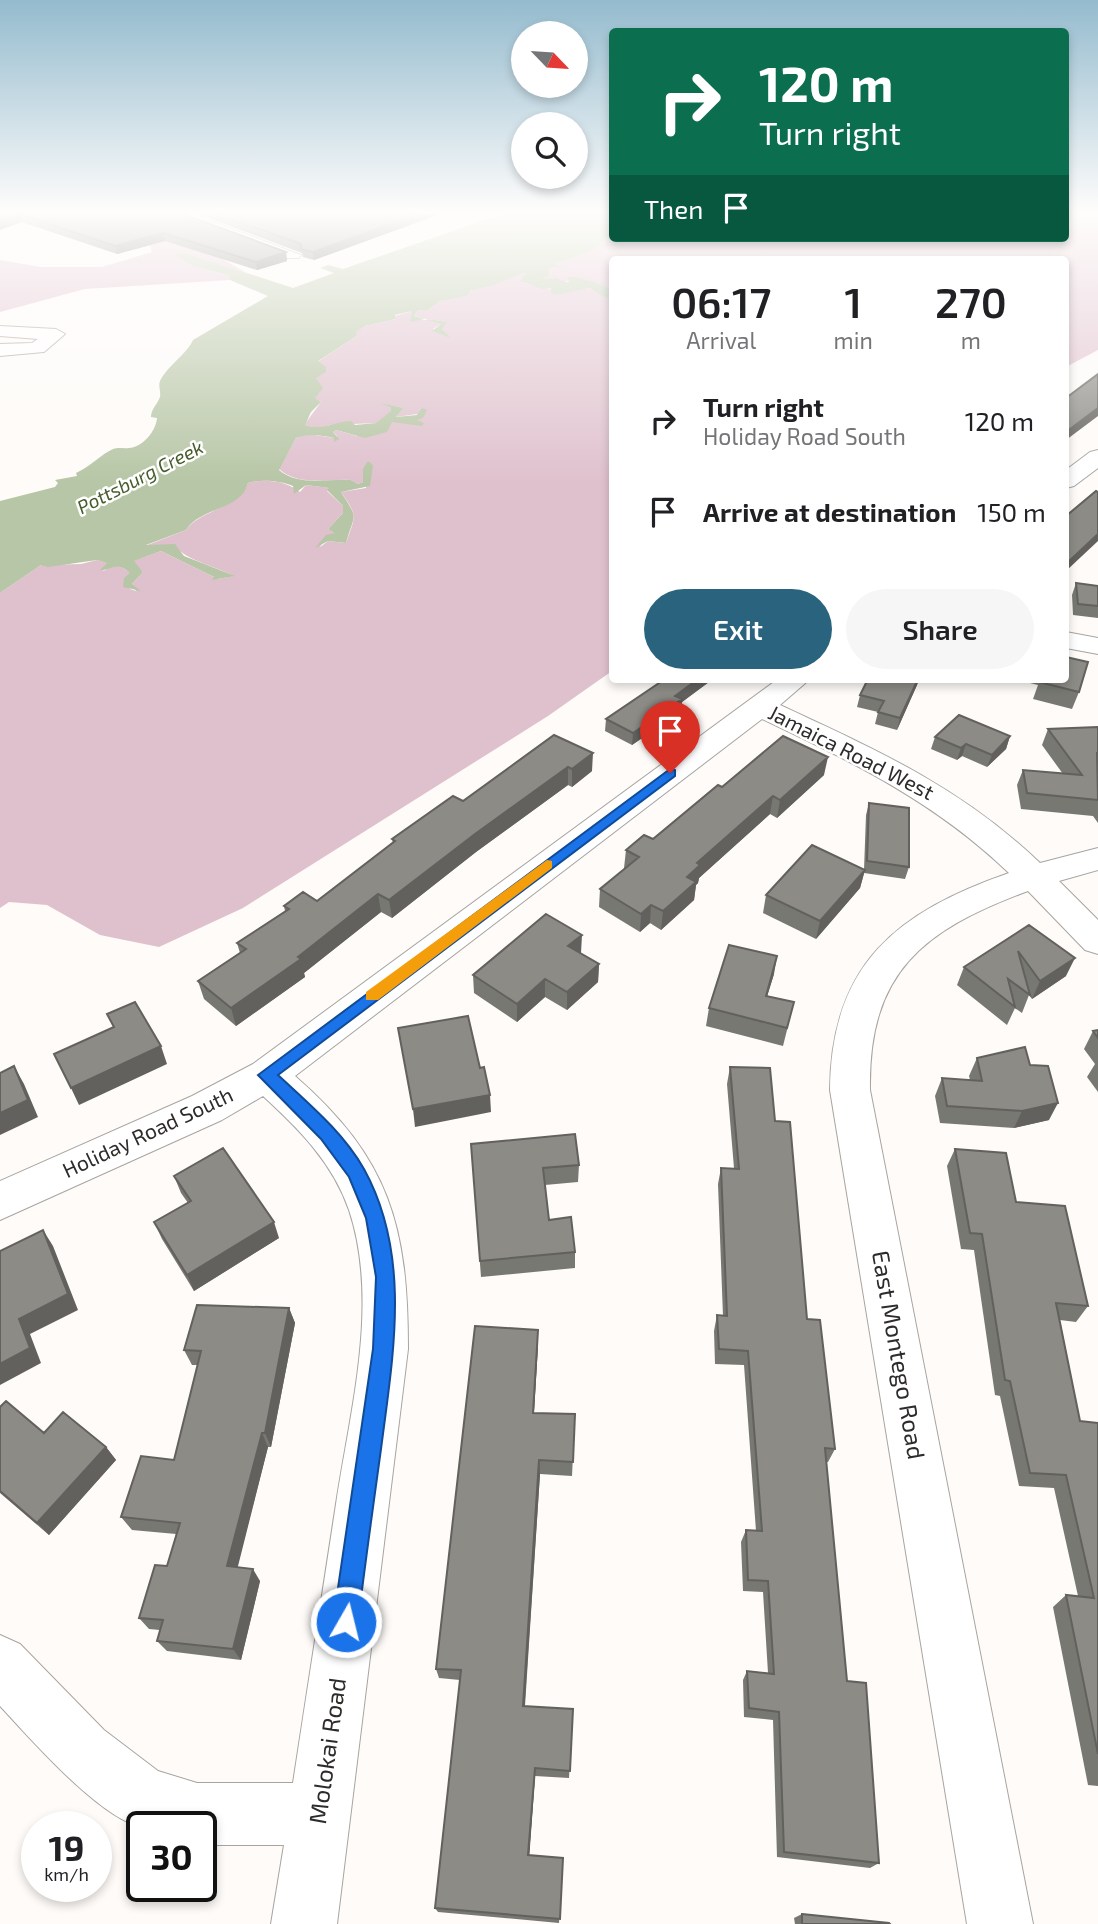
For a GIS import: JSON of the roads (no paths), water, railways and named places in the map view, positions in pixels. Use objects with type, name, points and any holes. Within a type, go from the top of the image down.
[{"type":"street","points":[[0,331],[56,334],[37,348],[0,349]]},
{"type":"street","points":[[1069,478],[1098,457]]},
{"type":"street","points":[[1069,479],[1098,485]]},
{"type":"street","points":[[1069,641],[1098,646]]},
{"type":"street","name":"Holiday Road South","points":[[0,1201],[207,1108],[267,1075],[791,683]]},
{"type":"street","name":"Jamaica Road West","points":[[759,706],[901,775],[944,801],[992,837],[1098,941]]},
{"type":"street","name":"East Montego Road","points":[[1000,1924],[850,1090],[850,1051],[855,1021],[867,990],[885,961],[906,939],[961,905],[1032,877],[1098,859]]},
{"type":"street","name":"Molokai Road","points":[[267,1075],[328,1133],[356,1173],[376,1218],[386,1277],[384,1349],[304,1924]]},
{"type":"street","points":[[0,1664],[83,1751],[141,1796],[197,1814],[319,1814]]},
{"type":"water","name":"Pottsburg Creek","points":[[255,304],[436,304],[428,310],[418,310],[414,316],[425,319],[410,322],[412,311],[395,315],[396,319],[365,326],[356,332],[357,336],[318,361],[326,367],[326,372],[316,378],[323,388],[315,398],[321,402],[311,412],[305,425],[323,427],[351,421],[355,425],[376,423],[391,411],[391,408],[381,403],[404,408],[396,417],[417,415],[422,408],[427,410],[423,418],[417,420],[424,423],[422,426],[392,422],[387,432],[365,438],[336,430],[333,432],[339,439],[334,442],[334,438],[319,435],[296,438],[279,470],[295,478],[314,481],[351,480],[358,484],[363,482],[363,468],[368,461],[373,465],[370,486],[341,492],[354,516],[346,543],[328,541],[315,548],[326,535],[335,533],[328,529],[343,513],[343,506],[327,490],[329,488],[306,485],[294,494],[293,486],[288,484],[253,482],[248,483],[237,499],[201,517],[186,530],[146,545],[175,544],[184,556],[235,576],[212,580],[214,577],[161,551],[134,561],[143,572],[132,584],[141,591],[123,587],[124,578],[130,573],[125,569],[117,567],[100,570],[107,563],[97,560],[48,567],[41,565],[0,593],[0,501],[55,487],[58,483],[55,480],[77,476],[76,473],[113,449],[134,447],[144,441],[156,423],[157,418],[151,417],[151,414],[160,397],[160,381],[193,340]]},
{"type":"water","points":[[425,319],[447,322],[442,329],[451,338],[432,331],[441,324]]}]
